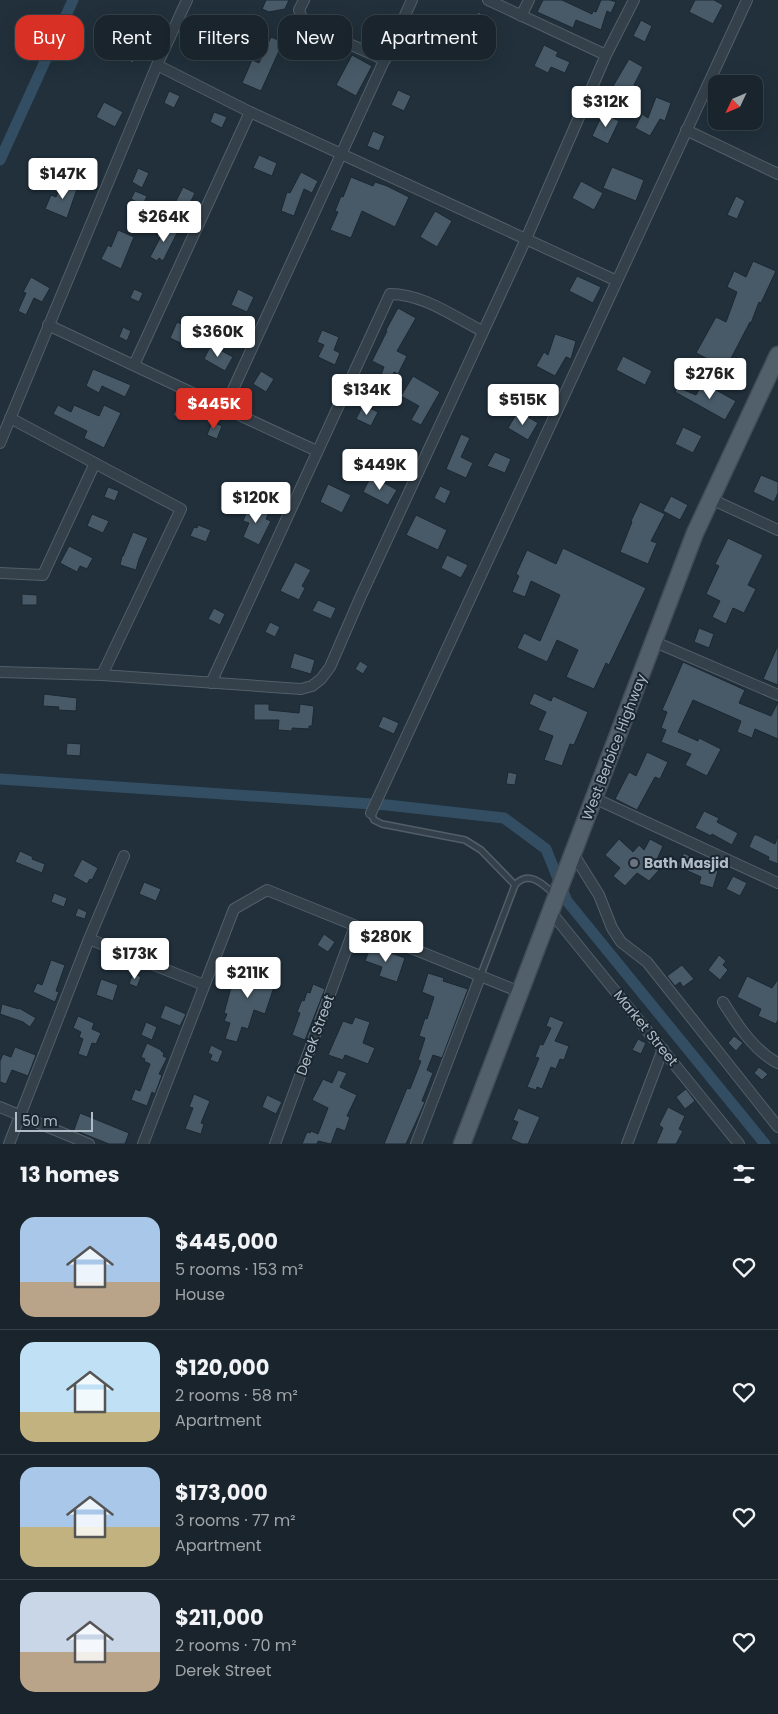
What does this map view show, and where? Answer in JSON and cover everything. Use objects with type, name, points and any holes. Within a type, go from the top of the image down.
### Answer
[{"type":"main road","name":"West Berbice Highway","points":[[462,1144],[565,874],[574,855],[695,533],[778,355]]},
{"type":"street","points":[[0,443],[157,65],[187,0]]},
{"type":"street","points":[[304,0],[299,10],[304,22],[362,50]]},
{"type":"street","points":[[405,15],[412,0]]},
{"type":"street","points":[[488,0],[606,56]]},
{"type":"street","points":[[521,16],[529,0]]},
{"type":"street","points":[[0,672],[102,675],[301,689],[312,686],[321,679],[330,667],[526,238],[606,56],[634,0]]},
{"type":"street","points":[[371,813],[686,130],[748,0]]},
{"type":"street","points":[[224,409],[385,60]]},
{"type":"street","points":[[157,65],[250,112],[618,281]]},
{"type":"street","points":[[134,365],[250,112]]},
{"type":"street","points":[[686,130],[778,174]]},
{"type":"street","points":[[211,683],[390,294],[404,294],[416,297],[482,331]]},
{"type":"street","points":[[48,325],[317,451]]},
{"type":"street","points":[[10,418],[181,508],[102,675]]},
{"type":"street","points":[[0,573],[43,575],[95,463]]},
{"type":"street","points":[[711,499],[778,530]]},
{"type":"street","points":[[655,642],[778,695]]},
{"type":"street","points":[[594,798],[778,883]]},
{"type":"street","points":[[574,855],[599,895],[612,928],[621,942],[647,962],[778,1127]]},
{"type":"street","points":[[10,1144],[124,856]]},
{"type":"street","points":[[143,1144],[234,909],[266,890],[520,992]]},
{"type":"street","name":"Market Street","points":[[556,900],[663,1049],[739,1144]]},
{"type":"street","name":"Derek Street","points":[[275,1144],[356,926]]},
{"type":"street","points":[[90,939],[204,985]]},
{"type":"street","points":[[416,1144],[480,977]]},
{"type":"street","points":[[723,1002],[734,1020],[767,1057],[778,1063]]},
{"type":"street","points":[[627,1144],[663,1049]]},
{"type":"street","points":[[0,1107],[89,1144]]},
{"type":"lane","points":[[371,813],[374,820],[382,824],[465,840],[481,850],[515,884]]},
{"type":"lane","points":[[480,977],[515,884],[523,878],[534,879],[541,882],[556,900]]},
{"type":"building","points":[[266,0],[289,0],[285,9],[269,12],[262,9]]},
{"type":"building","points":[[543,0],[562,0],[592,14],[593,11],[596,12],[601,0],[616,2],[611,13],[607,11],[601,30],[576,20],[573,28],[537,12]]},
{"type":"building","points":[[695,0],[714,0],[723,5],[713,24],[689,12]]},
{"type":"building","points":[[641,20],[652,26],[645,42],[633,36]]},
{"type":"building","points":[[271,37],[278,40],[278,53],[261,91],[242,83],[252,60],[259,63],[260,60],[268,60],[268,44]]},
{"type":"building","points":[[544,45],[558,52],[556,56],[570,62],[565,73],[551,67],[548,73],[534,66]]},
{"type":"building","points":[[352,55],[372,66],[356,96],[336,85],[349,60],[352,60]]},
{"type":"building","points":[[629,59],[643,67],[628,103],[609,93]]},
{"type":"building","points":[[398,90],[411,96],[404,111],[391,105]]},
{"type":"building","points":[[169,91],[180,96],[174,108],[164,103]]},
{"type":"building","points":[[656,97],[671,103],[665,121],[660,119],[650,136],[635,128],[642,114],[648,118]]},
{"type":"building","points":[[104,102],[123,112],[115,127],[96,117]]},
{"type":"building","points":[[214,112],[227,117],[222,128],[210,122]]},
{"type":"building","points":[[603,113],[619,121],[608,144],[592,136]]},
{"type":"building","points":[[373,131],[385,136],[379,151],[367,146]]},
{"type":"building","points":[[259,155],[277,163],[272,176],[253,168]]},
{"type":"building","points":[[612,167],[644,180],[636,201],[603,188]]},
{"type":"building","points":[[138,168],[149,173],[142,188],[132,182]]},
{"type":"building","points":[[301,172],[318,181],[312,193],[304,189],[294,216],[281,211],[287,192],[290,193]]},
{"type":"building","points":[[351,177],[373,186],[375,182],[387,186],[409,197],[395,227],[362,211],[351,238],[330,230],[338,212],[335,211]]},
{"type":"building","points":[[63,180],[78,186],[67,218],[45,209],[51,195],[56,197]]},
{"type":"building","points":[[581,181],[603,193],[594,210],[572,198]]},
{"type":"building","points":[[183,187],[195,193],[186,211],[174,205]]},
{"type":"building","points":[[135,191],[147,196],[143,205],[131,199]]},
{"type":"building","points":[[736,196],[745,201],[737,219],[727,215]]},
{"type":"building","points":[[435,211],[452,221],[437,247],[420,237]]},
{"type":"building","points":[[162,224],[178,231],[163,261],[159,258],[157,261],[150,257],[160,238],[157,237]]},
{"type":"building","points":[[118,230],[134,237],[121,269],[101,259],[108,245],[111,247]]},
{"type":"building","points":[[753,261],[776,271],[761,303],[759,302],[751,323],[726,368],[696,353],[716,317],[726,322],[737,292],[727,287],[734,271],[746,277]]},
{"type":"building","points":[[577,276],[601,287],[593,303],[569,291]]},
{"type":"building","points":[[31,277],[50,288],[42,302],[34,298],[26,315],[18,311],[26,293],[23,292]]},
{"type":"building","points":[[134,289],[143,293],[139,302],[130,298]]},
{"type":"building","points":[[238,289],[254,297],[247,312],[231,305]]},
{"type":"building","points":[[398,308],[416,318],[397,351],[407,356],[398,374],[394,372],[388,387],[378,383],[384,367],[372,361]]},
{"type":"building","points":[[177,322],[194,330],[187,346],[170,338]]},
{"type":"building","points":[[123,327],[131,331],[127,341],[119,337]]},
{"type":"building","points":[[322,330],[339,337],[334,350],[340,353],[335,365],[318,357],[324,345],[317,342]]},
{"type":"building","points":[[555,334],[576,341],[571,359],[566,357],[555,376],[536,366],[544,352],[548,355]]},
{"type":"building","points":[[211,345],[233,357],[225,371],[204,359]]},
{"type":"building","points":[[623,356],[652,371],[645,385],[616,370]]},
{"type":"building","points":[[93,369],[131,385],[125,397],[102,386],[99,393],[86,386]]},
{"type":"building","points":[[261,371],[274,379],[266,392],[253,384]]},
{"type":"building","points":[[413,376],[440,392],[421,425],[411,420],[419,406],[401,396]]},
{"type":"building","points":[[703,383],[736,401],[725,420],[675,392],[677,387],[696,395]]},
{"type":"building","points":[[58,405],[71,412],[74,405],[99,416],[104,405],[121,413],[104,448],[84,438],[87,431],[53,414]]},
{"type":"building","points":[[363,405],[378,412],[371,426],[356,419]]},
{"type":"building","points":[[178,406],[189,412],[185,421],[173,415]]},
{"type":"building","points":[[518,411],[538,423],[528,440],[508,428]]},
{"type":"building","points":[[212,422],[222,426],[217,439],[207,435]]},
{"type":"building","points":[[683,427],[702,436],[693,453],[675,444]]},
{"type":"building","points":[[461,434],[470,438],[461,457],[473,463],[466,478],[446,469]]},
{"type":"building","points":[[495,452],[511,459],[505,473],[487,466]]},
{"type":"building","points":[[761,475],[778,482],[778,493],[774,502],[753,492]]},
{"type":"building","points":[[371,476],[397,490],[388,505],[363,492]]},
{"type":"building","points":[[328,484],[351,495],[342,513],[320,502]]},
{"type":"building","points":[[440,486],[451,491],[445,504],[434,498]]},
{"type":"building","points":[[108,487],[119,491],[115,501],[104,497]]},
{"type":"building","points":[[671,496],[688,505],[680,520],[663,511]]},
{"type":"building","points":[[640,502],[665,514],[651,541],[657,543],[648,564],[620,552]]},
{"type":"building","points":[[250,503],[269,512],[266,519],[271,521],[259,545],[243,537],[249,523],[243,521]]},
{"type":"building","points":[[92,514],[109,521],[103,533],[87,526]]},
{"type":"building","points":[[416,515],[447,530],[438,550],[406,535]]},
{"type":"building","points":[[198,525],[211,530],[206,542],[190,536],[194,527],[197,528]]},
{"type":"building","points":[[133,532],[148,538],[136,570],[120,565]]},
{"type":"building","points":[[728,538],[763,555],[748,585],[756,589],[744,613],[733,608],[726,624],[712,617],[720,601],[706,594],[719,566],[715,564]]},
{"type":"building","points":[[69,546],[93,558],[87,569],[80,566],[77,572],[60,563]]},
{"type":"building","points":[[563,548],[646,588],[609,665],[606,663],[594,689],[566,677],[578,650],[557,640],[547,662],[517,648],[524,633],[540,641],[560,595],[531,581],[525,597],[512,592],[519,576],[516,574],[527,550],[556,564]]},
{"type":"building","points":[[447,555],[468,565],[461,578],[441,568]]},
{"type":"building","points":[[295,562],[311,570],[302,586],[305,588],[299,600],[280,591]]},
{"type":"building","points":[[22,594],[37,595],[37,605],[22,605]]},
{"type":"building","points":[[318,600],[336,608],[331,619],[312,611]]},
{"type":"building","points":[[214,608],[225,614],[220,625],[208,619]]},
{"type":"building","points":[[270,622],[280,627],[275,637],[265,632]]},
{"type":"building","points":[[699,628],[714,634],[709,648],[694,642]]},
{"type":"building","points":[[778,645],[778,685],[763,679]]},
{"type":"building","points":[[294,653],[315,660],[311,674],[290,668]]},
{"type":"building","points":[[360,661],[368,666],[363,674],[355,669]]},
{"type":"building","points":[[683,662],[745,690],[739,703],[771,716],[778,702],[778,739],[755,729],[752,738],[737,732],[741,721],[693,700],[678,732],[698,741],[699,738],[721,749],[707,776],[685,765],[691,754],[661,742],[666,730],[661,728],[667,712],[662,710]]},
{"type":"building","points":[[534,693],[551,701],[553,696],[588,712],[574,745],[570,744],[562,766],[544,760],[553,736],[538,730],[546,712],[529,704]]},
{"type":"building","points":[[44,694],[77,698],[76,711],[58,710],[59,707],[43,706]]},
{"type":"building","points":[[254,704],[269,704],[269,710],[299,713],[300,704],[314,706],[312,726],[309,726],[309,729],[292,728],[292,731],[278,730],[279,720],[254,720]]},
{"type":"building","points":[[383,716],[399,723],[394,734],[378,727]]},
{"type":"building","points":[[67,743],[81,744],[80,756],[66,755]]},
{"type":"building","points":[[647,752],[668,762],[660,779],[655,777],[637,810],[615,799],[629,772],[636,776]]},
{"type":"building","points":[[508,772],[517,774],[515,785],[506,784]]},
{"type":"building","points":[[704,811],[719,818],[717,822],[738,833],[732,845],[712,834],[711,836],[695,828]]},
{"type":"building","points":[[754,835],[775,844],[778,836],[778,864],[768,860],[769,857],[749,847]]},
{"type":"building","name":"Bath Masjid","points":[[619,839],[633,852],[639,845],[644,850],[650,839],[663,846],[655,864],[660,869],[649,881],[637,873],[625,886],[613,876],[620,868],[605,855]]},
{"type":"building","points":[[20,851],[33,857],[32,859],[45,864],[42,873],[15,862]]},
{"type":"building","points":[[684,853],[695,859],[693,863],[718,871],[713,888],[699,884],[701,877],[677,866]]},
{"type":"building","points":[[82,859],[98,868],[92,880],[90,879],[87,884],[73,876]]},
{"type":"building","points":[[733,876],[747,883],[740,896],[726,889]]},
{"type":"building","points":[[144,882],[161,889],[156,901],[139,894]]},
{"type":"building","points":[[54,893],[67,898],[64,907],[51,902]]},
{"type":"building","points":[[78,908],[87,912],[85,919],[75,916]]},
{"type":"building","points":[[324,934],[335,942],[328,952],[317,945]]},
{"type":"building","points":[[371,946],[405,958],[397,982],[379,976],[382,967],[365,961]]},
{"type":"building","points":[[719,955],[726,961],[723,965],[728,970],[720,980],[708,970]]},
{"type":"building","points":[[51,960],[65,965],[56,991],[59,992],[55,1002],[33,992],[37,983],[42,985]]},
{"type":"building","points":[[244,964],[278,975],[265,1014],[254,1010],[248,1029],[242,1027],[237,1042],[225,1039],[230,1023],[224,1021],[227,1014],[224,1013],[232,984],[236,985]]},
{"type":"building","points":[[682,965],[694,979],[683,987],[680,982],[675,986],[667,976]]},
{"type":"building","points":[[133,973],[141,977],[137,987],[129,984]]},
{"type":"building","points":[[428,973],[444,978],[443,981],[468,989],[442,1058],[433,1055],[427,1070],[433,1073],[422,1101],[425,1102],[406,1144],[384,1144],[407,1088],[410,1089],[421,1061],[418,1060],[425,1038],[419,1036],[434,997],[422,992]]},
{"type":"building","points":[[747,976],[772,988],[778,979],[778,1020],[776,1024],[758,1016],[761,1009],[737,997]]},
{"type":"building","points":[[101,979],[118,985],[113,1001],[96,995]]},
{"type":"building","points":[[313,984],[325,989],[305,1040],[292,1035],[300,1013],[297,1012],[307,992],[310,993]]},
{"type":"building","points":[[2,1004],[19,1008],[36,1018],[30,1027],[23,1022],[0,1014]]},
{"type":"building","points":[[165,1005],[186,1014],[180,1026],[160,1018]]},
{"type":"building","points":[[78,1016],[94,1023],[92,1029],[101,1033],[96,1044],[92,1043],[87,1057],[78,1054],[83,1039],[79,1037],[81,1032],[73,1028]]},
{"type":"building","points":[[550,1016],[564,1022],[555,1041],[569,1046],[564,1060],[560,1059],[556,1069],[551,1067],[542,1089],[537,1087],[536,1090],[527,1087],[539,1058],[535,1057],[540,1044],[543,1045],[551,1028],[546,1026]]},
{"type":"building","points":[[355,1017],[370,1022],[363,1043],[375,1048],[368,1064],[345,1055],[343,1060],[328,1055],[343,1021],[352,1024]]},
{"type":"building","points":[[146,1022],[157,1027],[152,1040],[141,1035]]},
{"type":"building","points":[[734,1036],[743,1043],[736,1051],[728,1043]]},
{"type":"building","points":[[638,1039],[646,1043],[641,1054],[632,1050]]},
{"type":"building","points":[[147,1043],[161,1050],[164,1053],[163,1056],[167,1058],[159,1074],[162,1075],[155,1094],[152,1092],[147,1106],[131,1100],[135,1089],[140,1091],[150,1064],[141,1057]]},
{"type":"building","points":[[211,1045],[223,1051],[218,1063],[210,1060],[212,1055],[208,1053]]},
{"type":"building","points":[[15,1047],[36,1055],[28,1076],[12,1070],[6,1084],[0,1082],[0,1061],[3,1054],[11,1057]]},
{"type":"building","points":[[759,1067],[768,1074],[762,1080],[754,1073]]},
{"type":"building","points":[[338,1070],[347,1073],[340,1087],[357,1095],[347,1116],[350,1117],[345,1131],[337,1128],[331,1144],[318,1141],[317,1144],[302,1144],[307,1132],[310,1133],[311,1131],[318,1134],[328,1108],[312,1100],[323,1079],[332,1083]]},
{"type":"building","points":[[686,1089],[695,1101],[685,1109],[676,1097]]},
{"type":"building","points":[[194,1094],[210,1101],[201,1123],[204,1124],[201,1134],[185,1129],[193,1108],[189,1107]]},
{"type":"building","points":[[267,1095],[282,1102],[276,1114],[262,1107]]},
{"type":"building","points":[[668,1107],[685,1116],[679,1129],[683,1131],[676,1144],[656,1144],[663,1128],[659,1125]]},
{"type":"building","points":[[518,1108],[540,1117],[528,1144],[522,1144],[511,1139],[518,1122],[513,1120]]},
{"type":"building","points":[[80,1113],[129,1133],[125,1144],[109,1144],[74,1130]]},
{"type":"waterway","points":[[0,160],[73,0]]},
{"type":"waterway","points":[[0,779],[387,805],[504,818],[546,849],[567,901],[765,1144]]},
{"type":"place","name":"Bath Masjid","points":[[634,863]]}]
